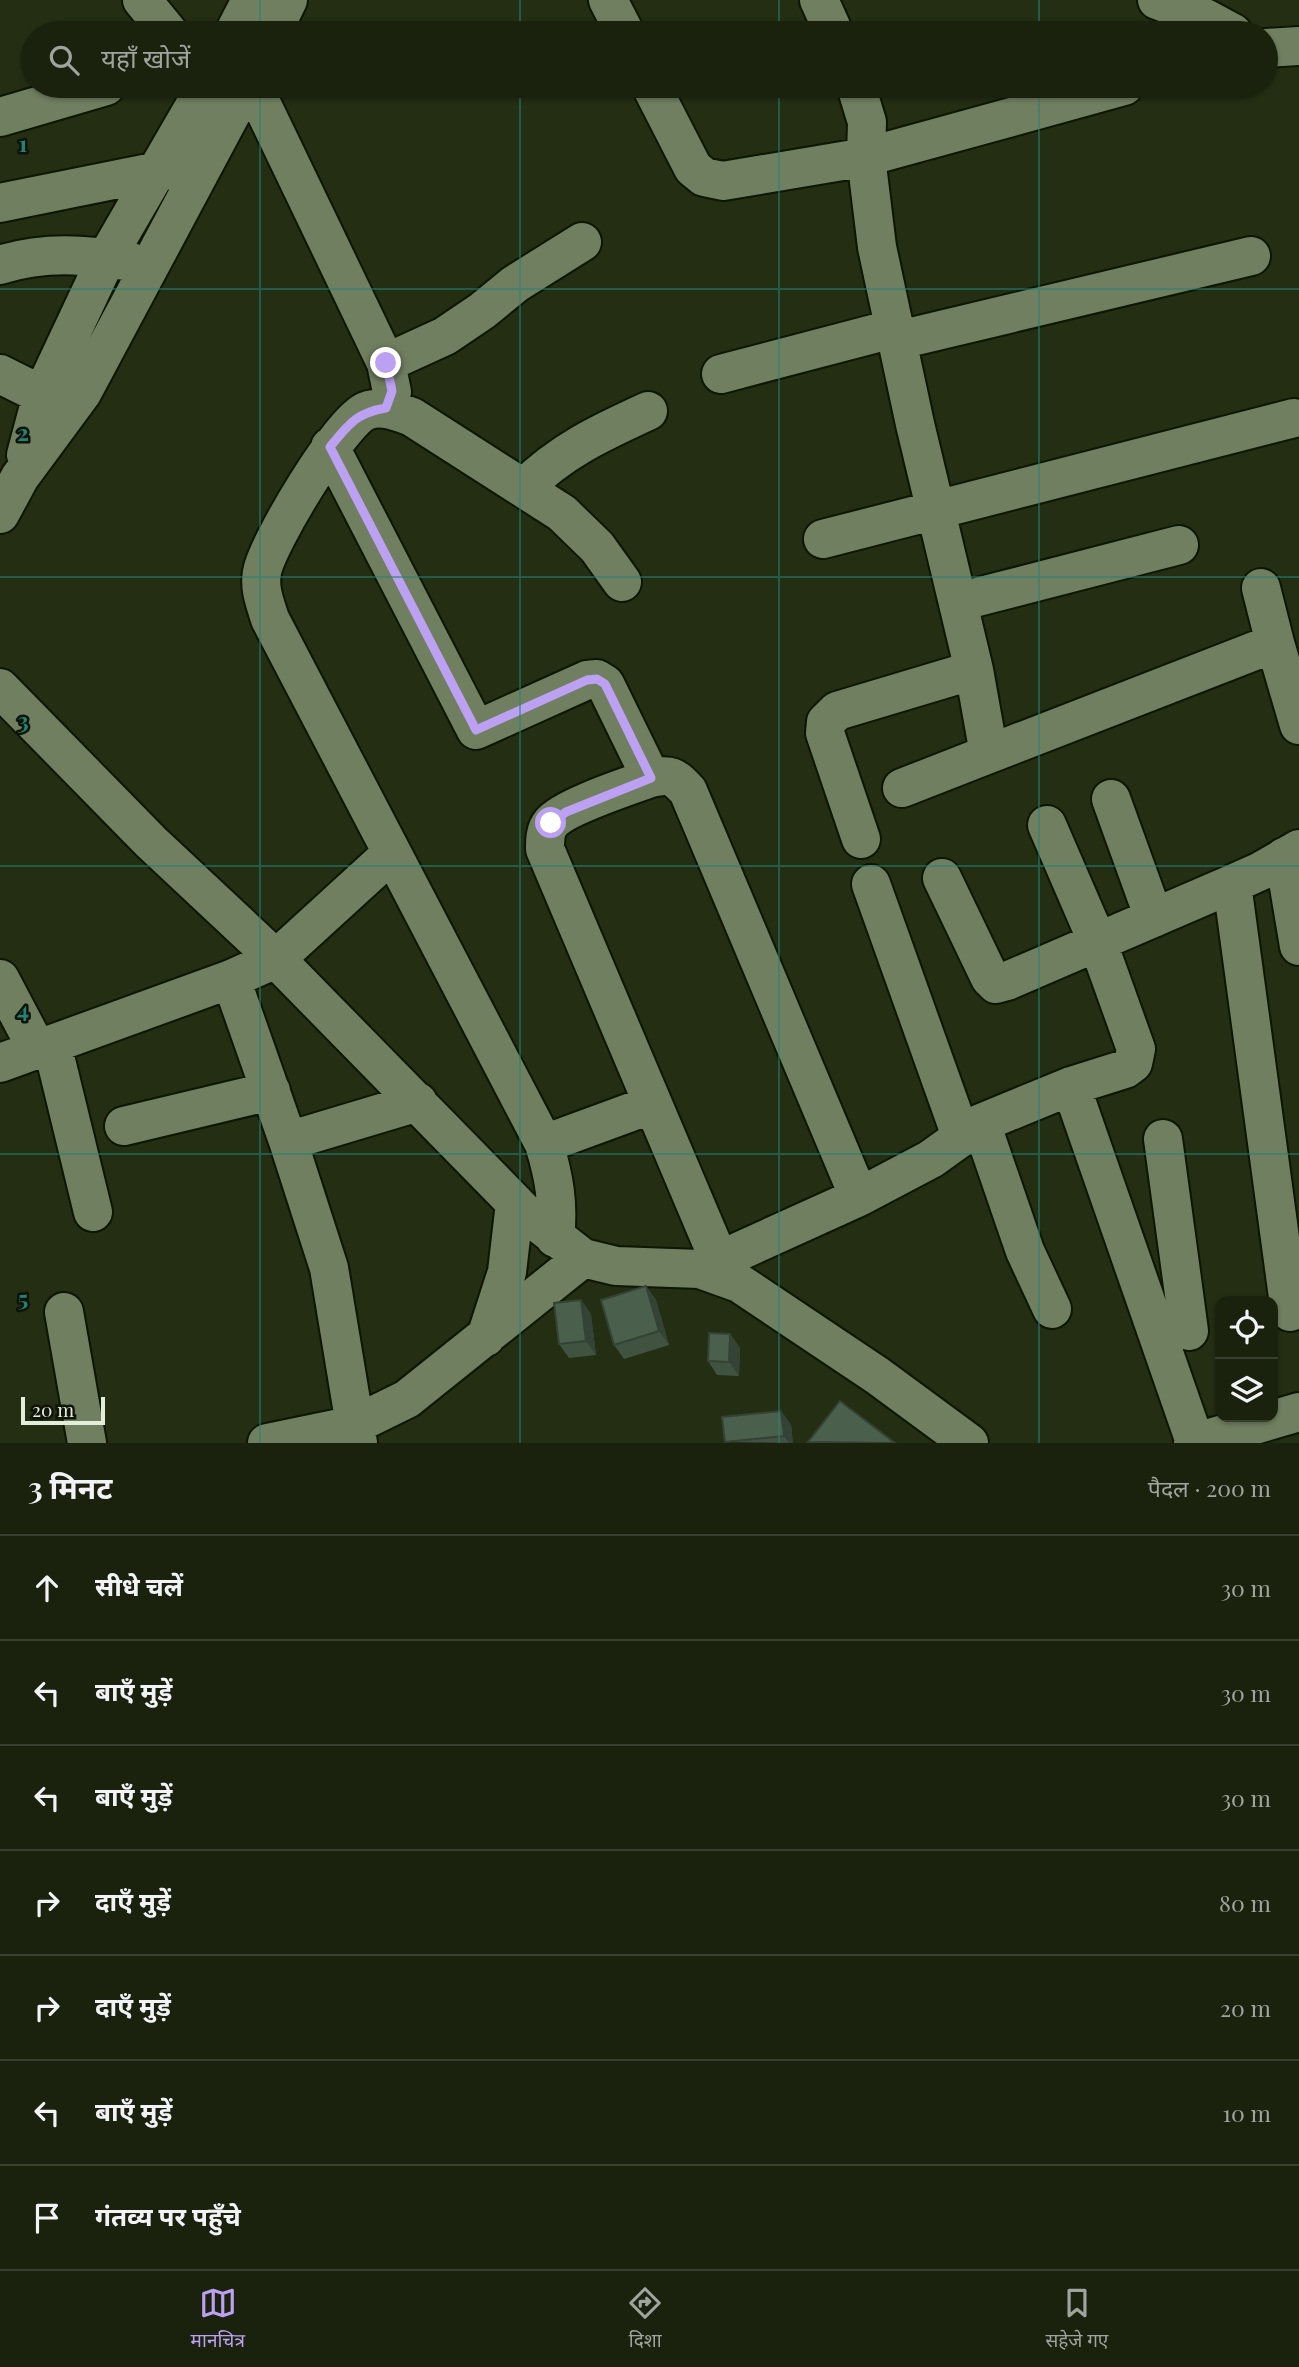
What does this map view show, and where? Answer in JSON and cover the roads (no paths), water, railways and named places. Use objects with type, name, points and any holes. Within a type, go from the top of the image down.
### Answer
[{"type":"street","points":[[142,0],[159,21]]},
{"type":"street","points":[[240,21],[251,0]]},
{"type":"street","points":[[278,21],[288,0]]},
{"type":"street","points":[[608,0],[619,21]]},
{"type":"street","points":[[819,0],[829,21]]},
{"type":"street","points":[[1157,0],[1211,21]]},
{"type":"street","points":[[1278,47],[1299,46]]},
{"type":"street","points":[[0,117],[65,98]]},
{"type":"street","points":[[20,477],[42,395],[107,257],[199,98]]},
{"type":"street","points":[[0,514],[20,477],[82,393],[240,98]]},
{"type":"street","points":[[259,98],[386,363],[392,391],[386,408]]},
{"type":"street","points":[[657,98],[693,168],[704,177],[723,181],[866,157],[1080,98]]},
{"type":"street","points":[[860,98],[867,122],[866,157],[877,247],[974,670],[989,754]]},
{"type":"street","points":[[0,203],[158,171],[203,168]]},
{"type":"street","points":[[386,363],[444,336],[482,311],[515,284],[582,243]]},
{"type":"street","points":[[0,265],[58,254],[107,257],[150,266]]},
{"type":"street","points":[[721,374],[1251,256]]},
{"type":"street","points":[[0,374],[42,395]]},
{"type":"street","points":[[569,1248],[558,1213],[553,1174],[544,1144],[270,619],[261,588],[262,571],[271,547],[330,447],[350,422],[366,411],[386,408],[412,417],[562,513],[597,547],[622,582]]},
{"type":"street","points":[[524,488],[545,467],[576,446],[648,411]]},
{"type":"street","points":[[823,539],[1294,418]]},
{"type":"street","points":[[330,447],[476,730],[587,680],[597,679],[605,684],[651,778]]},
{"type":"street","points":[[957,603],[1179,545]]},
{"type":"street","points":[[1261,588],[1299,725]]},
{"type":"street","points":[[902,788],[1275,643]]},
{"type":"street","points":[[861,839],[825,733],[826,722],[837,711],[974,670]]},
{"type":"street","points":[[0,688],[151,842],[276,959],[515,1203],[569,1248],[616,1266],[710,1265],[859,1197],[930,1159],[971,1130],[1071,1086],[1125,1069],[1133,1063],[1136,1049],[1098,943],[1047,825]]},
{"type":"street","points":[[859,1197],[688,791],[676,778],[665,775],[651,778],[566,812],[551,823],[545,837],[545,849],[653,1104],[710,1265],[878,1376],[969,1443]]},
{"type":"street","points":[[1111,799],[1154,918]]},
{"type":"street","points":[[0,1063],[231,979],[276,959],[392,853]]},
{"type":"street","points":[[942,878],[990,978],[996,984],[1261,872],[1291,853],[1299,946]]},
{"type":"street","points":[[871,884],[971,1130],[1052,1309]]},
{"type":"street","points":[[1232,884],[1287,1312]]},
{"type":"street","points":[[0,979],[45,1046],[93,1212]]},
{"type":"street","points":[[231,979],[288,1141],[328,1268],[356,1434]]},
{"type":"street","points":[[1071,1086],[1189,1331]]},
{"type":"street","points":[[124,1126],[271,1091]]},
{"type":"street","points":[[288,1141],[418,1102]]},
{"type":"street","points":[[544,1144],[653,1104]]},
{"type":"street","points":[[1163,1139],[1189,1331],[1194,1443],[1299,1412]]},
{"type":"street","points":[[485,1339],[507,1272],[515,1203]]},
{"type":"street","points":[[267,1443],[356,1434],[485,1339],[569,1248]]},
{"type":"street","points":[[64,1312],[87,1443]]}]
